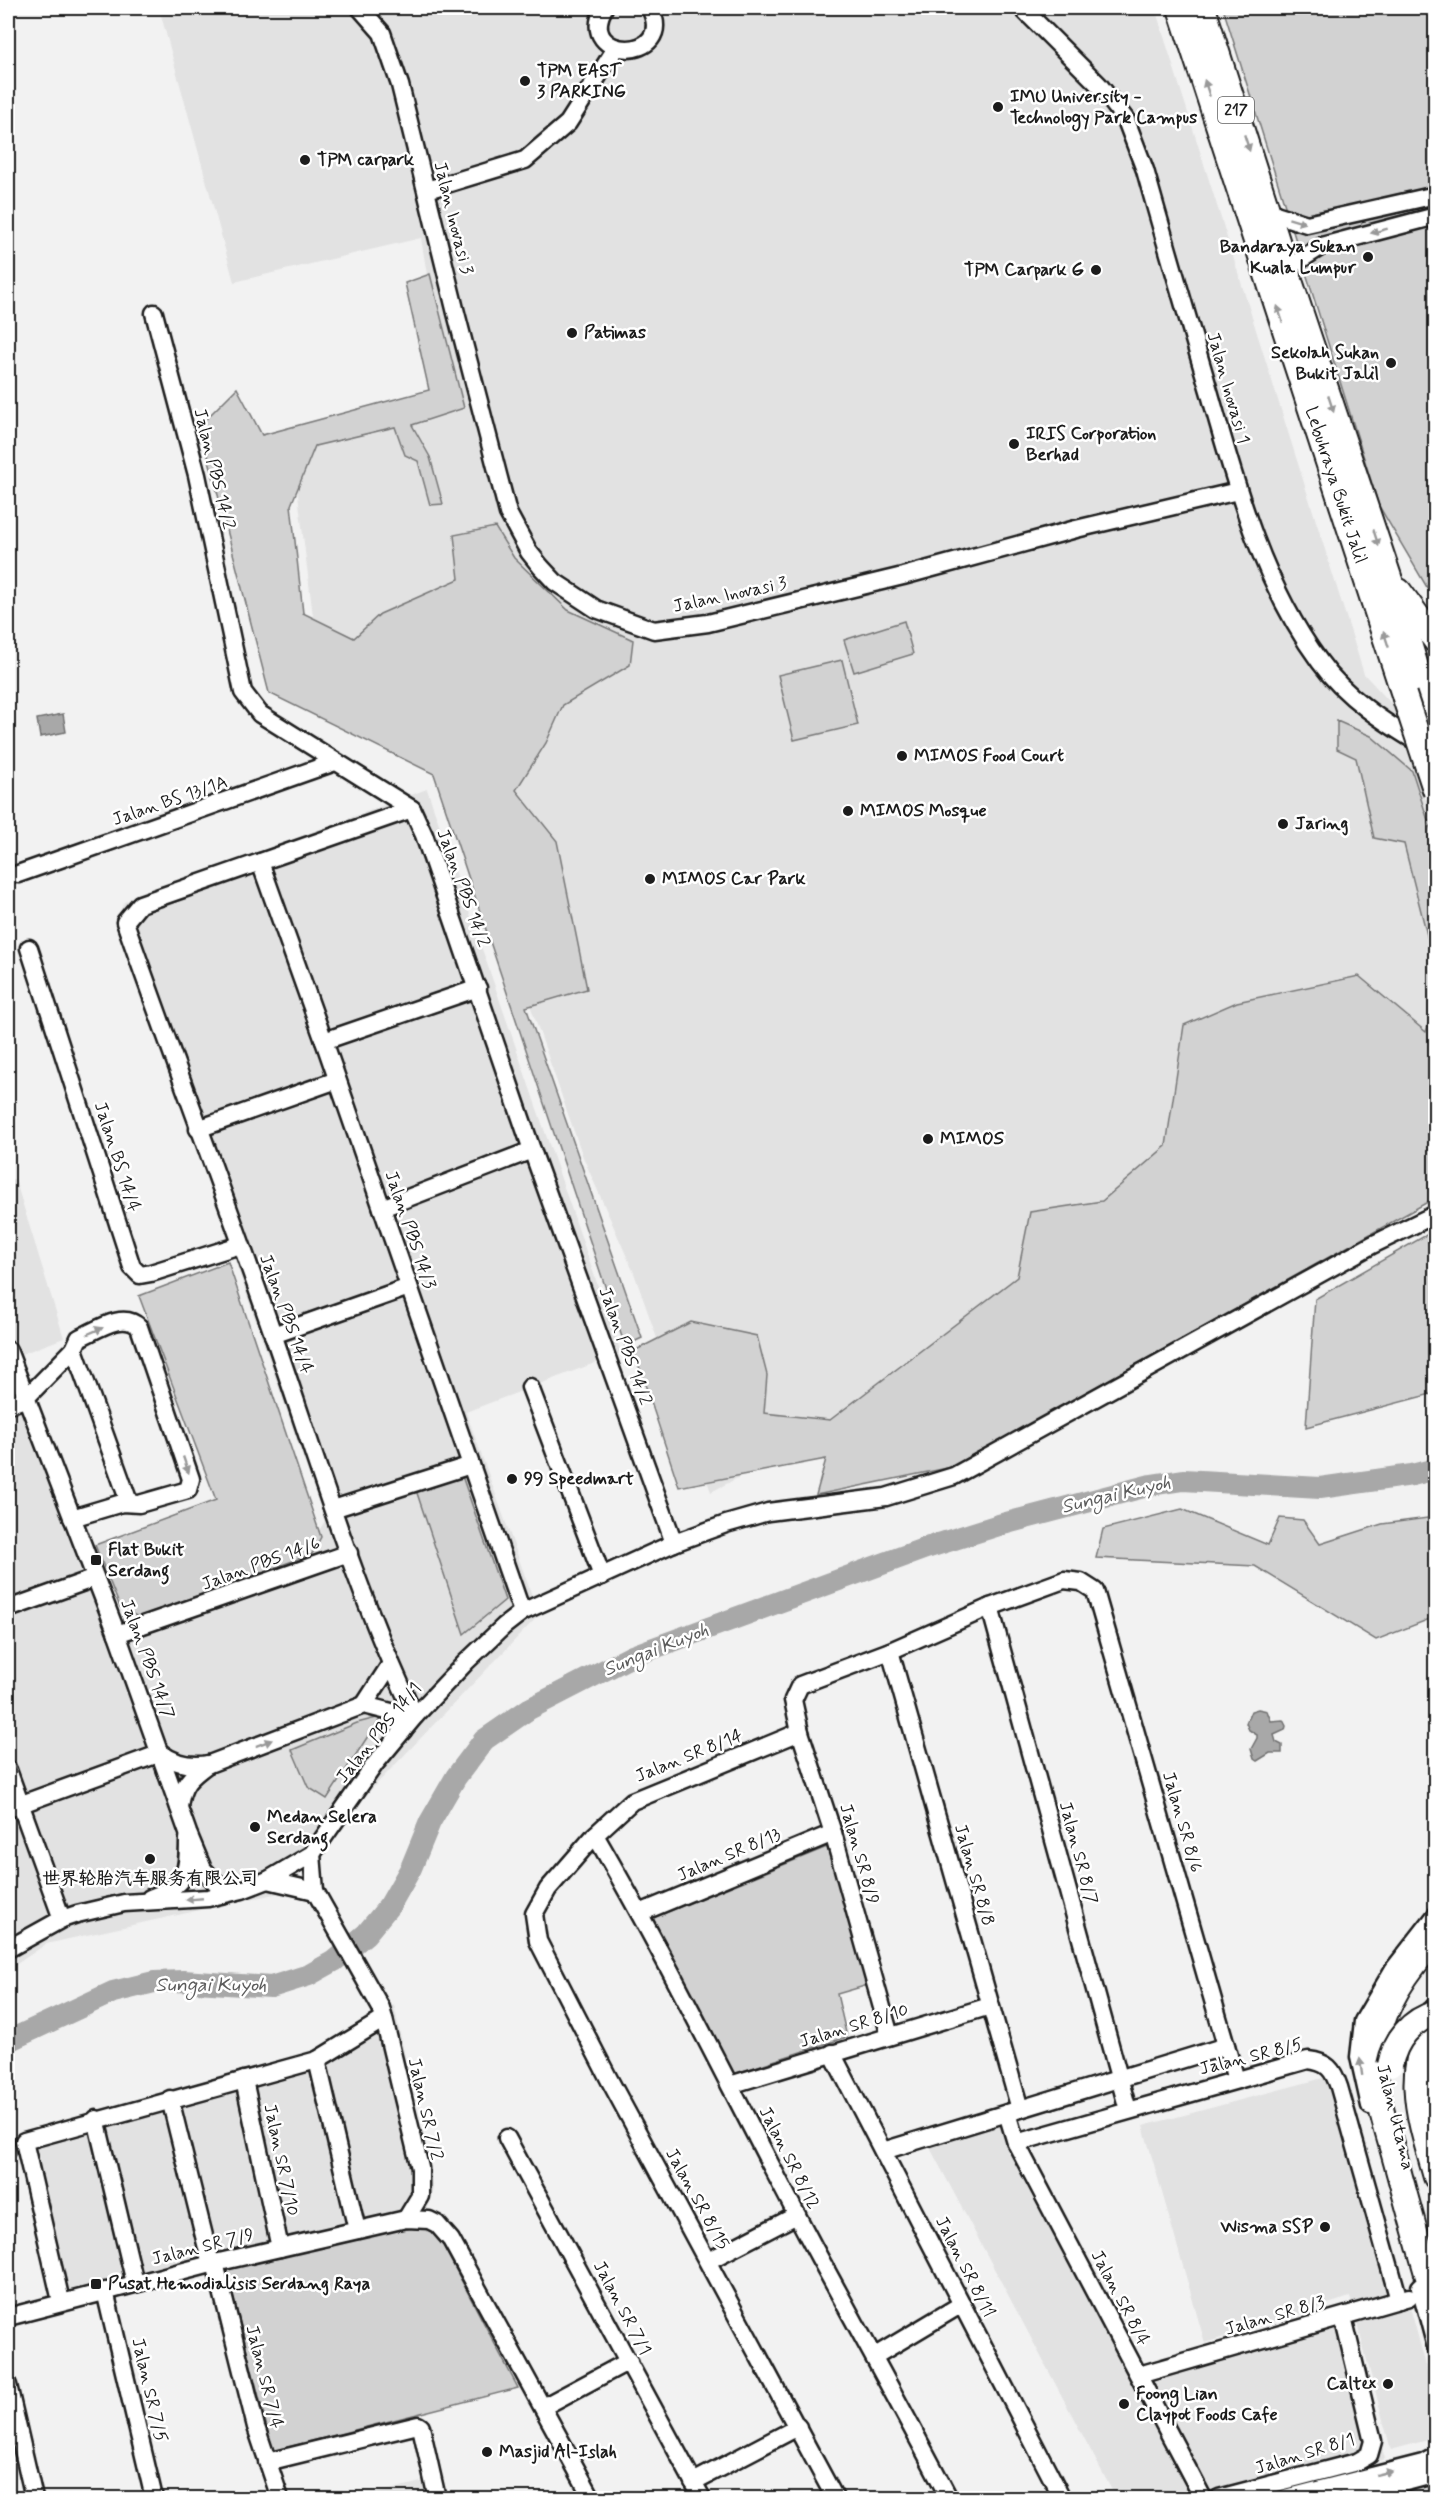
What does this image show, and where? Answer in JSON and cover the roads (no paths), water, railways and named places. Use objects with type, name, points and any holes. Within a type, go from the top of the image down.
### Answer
[{"type":"highway","name":"Lebuhraya Bukit Jalil","points":[[1180,8],[1413,693],[1436,734]]},
{"type":"highway","name":"Lebuhraya Bukit Jalil","points":[[1203,8],[1390,583],[1436,792]]},
{"type":"highway","points":[[1390,583],[1436,641]]},
{"type":"highway","points":[[1428,2299],[1375,2070],[1379,2033],[1390,2002],[1409,1971],[1436,1939]]},
{"type":"highway","points":[[1436,2012],[1413,2023],[1396,2045],[1390,2065],[1391,2087],[1436,2265]]},
{"type":"highway","points":[[1436,2012],[1421,2048],[1415,2086],[1420,2123],[1436,2177]]},
{"type":"highway","points":[[1436,2059],[1433,2078],[1436,2113]]},
{"type":"street","name":"Jalan Inovasi 3","points":[[360,8],[382,33],[389,47],[508,513],[529,552],[555,582],[596,609],[654,630],[708,623],[903,576],[1076,529],[1238,491]]},
{"type":"street","points":[[604,8],[599,22],[604,38],[616,48],[630,50],[648,41],[654,21],[650,8]]},
{"type":"street","name":"Jalan Inovasi 1","points":[[1022,8],[1099,86],[1126,120],[1145,170],[1238,491],[1286,612],[1321,664],[1356,700],[1397,730],[1436,753]]},
{"type":"street","points":[[427,190],[525,160],[568,123],[616,48]]},
{"type":"street","points":[[1269,212],[1306,224],[1436,195]]},
{"type":"street","points":[[1286,268],[1322,246],[1436,216]]},
{"type":"street","name":"Jalan PBS 14/2","points":[[154,313],[197,475],[243,692],[260,714],[412,809],[424,835],[532,1150],[674,1543]]},
{"type":"street","name":"Jalan BS 13/1A","points":[[18,874],[335,762]]},
{"type":"street","points":[[260,862],[412,809]]},
{"type":"street","name":"Jalan PBS 14/4","points":[[260,862],[140,904],[125,922],[390,1665],[416,1716]]},
{"type":"street","name":"Jalan PBS 14/3","points":[[260,862],[522,1612]]},
{"type":"street","name":"Jalan BS 14/4","points":[[29,948],[132,1266],[140,1275],[152,1273],[240,1245]]},
{"type":"street","points":[[324,1041],[478,988]]},
{"type":"street","points":[[198,1129],[337,1080]]},
{"type":"street","points":[[382,1208],[532,1150]]},
{"type":"street","name":"Jalan PBS 14/1","points":[[8,1949],[62,1919],[124,1903],[208,1898],[242,1890],[268,1880],[312,1854],[375,1764],[416,1716],[504,1626],[522,1612],[674,1543],[726,1524],[768,1512],[886,1497],[954,1476],[1361,1251],[1436,1214]]},
{"type":"street","points":[[273,1335],[409,1287]]},
{"type":"street","points":[[8,1405],[25,1399],[74,1349],[79,1338],[123,1319],[133,1321],[139,1327],[191,1479],[188,1490],[177,1495],[139,1504],[129,1502],[72,1518]]},
{"type":"street","points":[[74,1349],[129,1502]]},
{"type":"street","name":"Jalan PBS 14/7","points":[[8,1350],[96,1578],[203,1869],[217,1884],[242,1890]]},
{"type":"street","points":[[530,1387],[602,1576]]},
{"type":"street","points":[[333,1509],[471,1465]]},
{"type":"street","name":"Jalan PBS 14/6","points":[[117,1634],[349,1553]]},
{"type":"street","points":[[8,1609],[96,1578]]},
{"type":"street","name":"Jalan SR 8/6","points":[[990,1607],[1064,1580],[1081,1582],[1095,1591],[1236,2080]]},
{"type":"street","points":[[890,1651],[990,1607]]},
{"type":"street","name":"Jalan SR 8/7","points":[[990,1607],[1128,2110]]},
{"type":"street","name":"Jalan SR 8/9","points":[[890,1651],[800,1685],[793,1700],[800,1732],[833,1833],[890,2036]]},
{"type":"street","name":"Jalan SR 8/8","points":[[890,1651],[990,2006],[1014,2111]]},
{"type":"street","points":[[364,1705],[390,1665],[405,1686],[419,1694],[441,1689]]},
{"type":"street","points":[[14,1807],[161,1753],[172,1762],[197,1766],[209,1764],[364,1705],[395,1713],[400,1719],[403,1731]]},
{"type":"street","name":"Jalan SR 8/14","points":[[534,1914],[548,1889],[595,1835],[632,1801],[800,1732]]},
{"type":"street","points":[[179,1808],[181,1791],[191,1776],[209,1764]]},
{"type":"street","points":[[8,1770],[14,1807],[62,1919]]},
{"type":"street","name":"Jalan PBS 14/7","points":[[146,1900],[179,1882],[188,1868],[188,1833]]},
{"type":"street","name":"Jalan SR 8/13","points":[[640,1913],[833,1833]]},
{"type":"street","name":"Jalan SR 8/12","points":[[595,1835],[640,1913],[797,2215],[875,2356],[949,2499]]},
{"type":"street","name":"Jalan SR 7/2","points":[[312,1854],[318,1896],[382,2014],[420,2168],[420,2196],[406,2219]]},
{"type":"street","points":[[268,1880],[318,1896]]},
{"type":"street","name":"Jalan SR 8/15","points":[[534,1914],[538,1941],[610,2081],[836,2499]]},
{"type":"street","name":"Jalan Utama","points":[[1436,1915],[1393,1970],[1363,2021],[1359,2057],[1428,2299],[1436,2347]]},
{"type":"street","name":"Jalan SR 8/10","points":[[729,2085],[990,2006]]},
{"type":"street","points":[[61,2301],[24,2141],[96,2119],[317,2060],[382,2014]]},
{"type":"street","name":"Jalan SR 8/5","points":[[883,2151],[1226,2046]]},
{"type":"street","name":"Jalan SR 8/11","points":[[832,2053],[1062,2499]]},
{"type":"street","points":[[317,2060],[357,2230]]},
{"type":"street","name":"Jalan SR 8/5","points":[[1016,2143],[1308,2060],[1321,2061],[1333,2070],[1399,2300]]},
{"type":"street","name":"Jalan SR 7/10","points":[[244,2080],[280,2248]]},
{"type":"street","name":"Jalan SR 7/4","points":[[170,2099],[256,2427],[280,2499]]},
{"type":"street","name":"Jalan SR 8/4","points":[[1014,2111],[1016,2143],[1203,2499]]},
{"type":"street","points":[[96,2119],[135,2283]]},
{"type":"street","name":"Jalan SR 7/1","points":[[507,2138],[702,2499]]},
{"type":"street","points":[[708,2261],[797,2215]]},
{"type":"street","points":[[406,2219],[429,2220],[437,2224],[451,2240],[592,2499]]},
{"type":"street","name":"Jalan SR 7/9","points":[[8,2316],[213,2263],[406,2219]]},
{"type":"street","name":"Jalan SR 7/5","points":[[105,2291],[154,2499]]},
{"type":"street","name":"Jalan SR 8/3","points":[[1139,2375],[1399,2300],[1428,2299]]},
{"type":"street","points":[[875,2356],[962,2304]]},
{"type":"street","name":"Jalan SR 8/1","points":[[1219,2499],[1357,2462],[1369,2455],[1374,2441],[1343,2317]]},
{"type":"street","points":[[543,2408],[629,2361]]},
{"type":"street","points":[[8,2385],[14,2442],[34,2499]]},
{"type":"street","points":[[267,2462],[416,2425],[420,2427],[437,2499]]},
{"type":"street","points":[[693,2482],[798,2427]]},
{"type":"street","points":[[1286,2499],[1423,2463],[1436,2456]]},
{"type":"street","points":[[1346,2499],[1436,2474]]},
{"type":"waterway","name":"Sungai Kuyoh","points":[[8,2041],[113,1992],[154,1982],[183,1981],[271,1987],[309,1975],[334,1961],[366,1934],[390,1905],[411,1868],[430,1822],[456,1777],[484,1740],[529,1709],[632,1656],[926,1548],[999,1525],[1151,1485],[1183,1480],[1320,1488],[1412,1475],[1436,1469]]},
{"type":"place","name":"TPM EAST 3 PARKING","points":[[525,81]]},
{"type":"place","name":"IMU University - Technology Park Campus","points":[[998,107]]},
{"type":"place","name":"TPM carpark","points":[[305,160]]},
{"type":"place","name":"Bandaraya Sukan Kuala Lumpur","points":[[1368,257]]},
{"type":"place","name":"TPM Carpark G","points":[[1096,270]]},
{"type":"place","name":"Patimas","points":[[572,333]]},
{"type":"place","name":"Sekolah Sukan Bukit Jalil","points":[[1391,363]]},
{"type":"place","name":"IRIS Corporation Berhad","points":[[1014,444]]},
{"type":"place","name":"MIMOS Food Court","points":[[902,756]]},
{"type":"place","name":"MIMOS Mosque","points":[[848,811]]},
{"type":"place","name":"Jaring","points":[[1283,824]]},
{"type":"place","name":"MIMOS Car Park","points":[[650,879]]},
{"type":"place","name":"MIMOS","points":[[928,1139]]},
{"type":"place","name":"99 Speedmart","points":[[512,1479]]},
{"type":"place","name":"Flat Bukit Serdang","points":[[96,1560]]},
{"type":"place","name":"Medan Selera Serdang","points":[[255,1827]]},
{"type":"place","name":"世界轮胎汽车服务有限公司","points":[[150,1859]]},
{"type":"place","name":"Wisma SSP","points":[[1325,2227]]},
{"type":"place","name":"Pusat Hemodialisis Serdang Raya","points":[[96,2284]]},
{"type":"place","name":"Caltex","points":[[1388,2384]]},
{"type":"place","name":"Foong Lian Claypot Foods Cafe","points":[[1124,2404]]},
{"type":"place","name":"Masjid Al-Islah","points":[[487,2452]]}]
